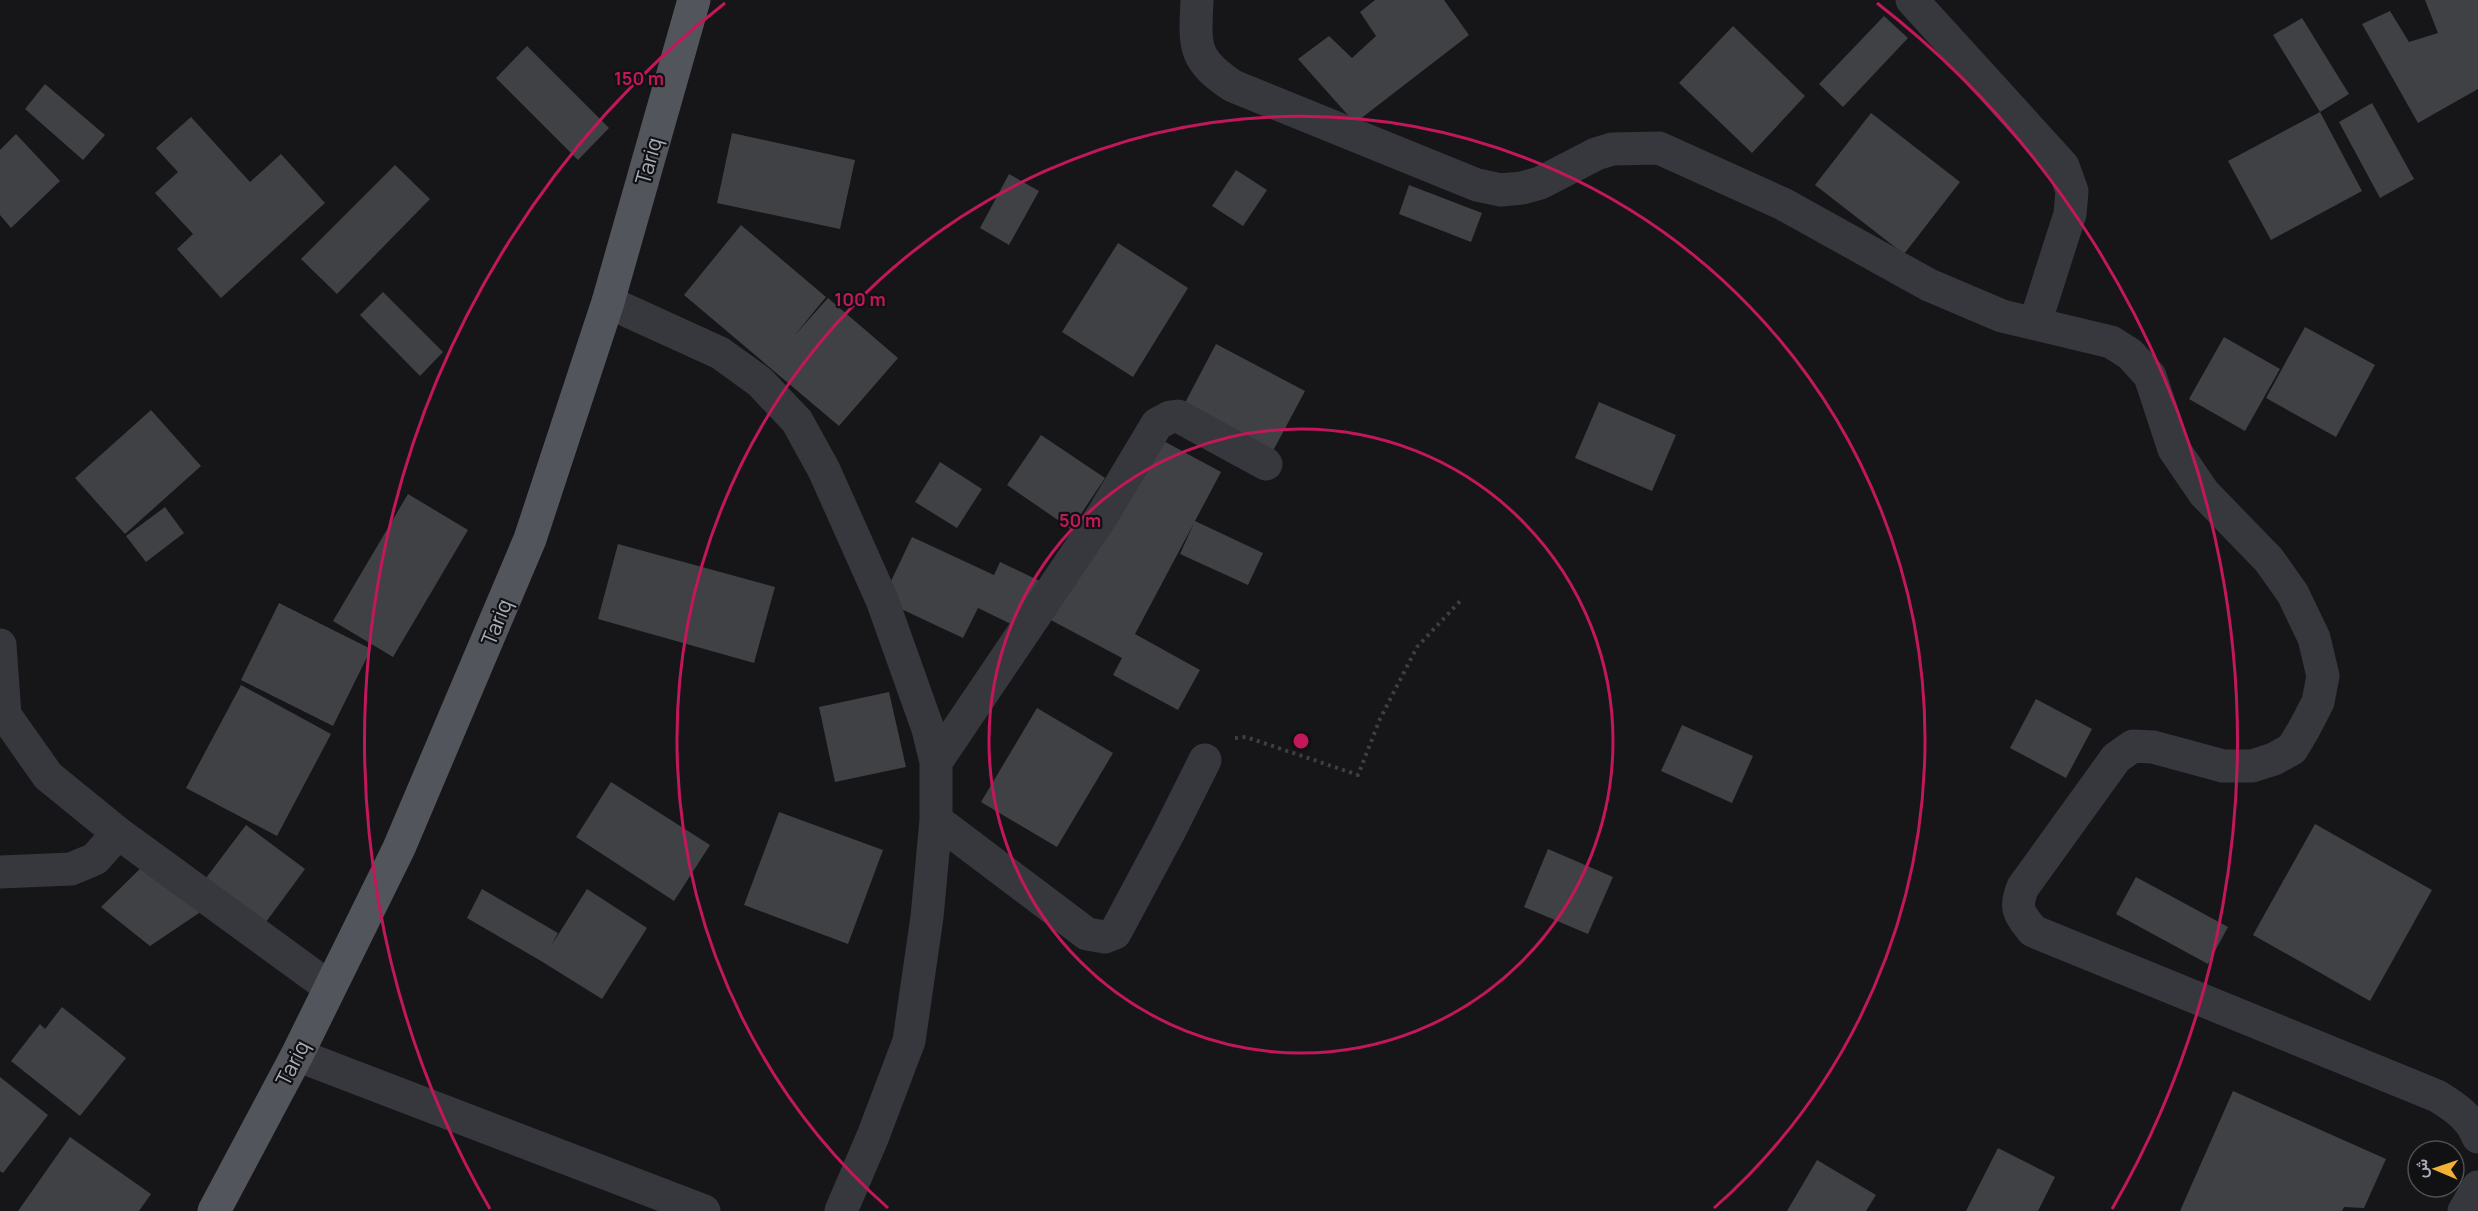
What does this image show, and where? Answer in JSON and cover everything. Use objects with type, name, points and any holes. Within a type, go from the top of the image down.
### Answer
[{"type":"main road","name":"Tariq","points":[[214,1211],[297,1055],[399,848],[530,539],[608,302],[694,0]]},
{"type":"street","points":[[1197,0],[1195,36],[1200,57],[1212,72],[1233,86],[1477,185],[1502,190],[1522,188],[1540,183],[1596,154],[1612,149],[1659,148],[1783,204],[1929,285],[2002,316],[2111,342],[2130,354],[2150,376],[2174,449],[2204,493],[2269,560],[2293,594],[2314,638],[2323,676],[2318,702],[2304,729],[2292,749],[2274,759],[2252,766],[2223,766],[2153,747],[2133,746],[2116,758],[2023,887],[2017,901],[2022,918],[2033,931],[2437,1096],[2457,1107],[2473,1126],[2478,1137]]},
{"type":"street","points":[[1912,0],[2063,166],[2072,191],[2070,214],[2035,323]]},
{"type":"street","points":[[608,302],[720,353],[760,382],[797,421],[824,470],[882,600],[928,729],[936,762],[936,820],[927,917],[909,1041],[873,1136],[841,1211]]},
{"type":"street","points":[[936,762],[1102,516],[1156,424],[1178,416],[1266,464]]},
{"type":"street","points":[[0,645],[5,715],[48,776],[118,833],[329,987]]},
{"type":"street","points":[[936,820],[1087,934],[1105,937],[1115,933],[1205,760]]},
{"type":"street","points":[[0,872],[71,868],[95,859],[118,833]]},
{"type":"street","points":[[297,1055],[704,1211]]},
{"type":"street","points":[[2464,1211],[2478,1187]]},
{"type":"path","points":[[1205,760],[1224,738],[1246,737],[1358,776],[1380,719],[1417,647],[1463,598]]},
{"type":"building","points":[[1375,0],[1444,0],[1469,35],[1355,123],[1298,59],[1329,36],[1352,58],[1376,36],[1360,12]]},
{"type":"building","points":[[2425,0],[2478,0],[2478,89],[2418,123],[2362,24],[2390,11],[2409,42],[2438,33]]},
{"type":"building","points":[[1884,16],[1908,38],[1843,107],[1819,84]]},
{"type":"building","points":[[2302,18],[2349,94],[2320,112],[2273,35]]},
{"type":"building","points":[[1733,26],[1805,96],[1752,153],[1679,83]]},
{"type":"building","points":[[527,46],[609,128],[578,160],[496,78]]},
{"type":"building","points":[[45,84],[105,135],[83,160],[25,109]]},
{"type":"building","points":[[2372,103],[2414,179],[2380,198],[2339,122]]},
{"type":"building","points":[[2320,112],[2362,191],[2271,240],[2228,161]]},
{"type":"building","points":[[1871,113],[1960,182],[1904,254],[1815,185]]},
{"type":"building","points":[[191,117],[250,182],[281,154],[325,203],[221,298],[177,249],[193,234],[155,193],[178,172],[156,148]]},
{"type":"building","points":[[732,133],[855,160],[840,229],[717,203]]},
{"type":"building","points":[[16,134],[60,181],[11,228],[0,215],[0,150]]},
{"type":"building","points":[[395,165],[430,199],[337,294],[301,259]]},
{"type":"building","points":[[1236,170],[1267,190],[1243,226],[1212,206]]},
{"type":"building","points":[[1009,174],[1039,191],[1009,245],[980,228]]},
{"type":"building","points":[[1409,185],[1482,213],[1471,242],[1399,214]]},
{"type":"building","points":[[741,225],[826,297],[794,336],[828,298],[898,358],[839,426],[684,295]]},
{"type":"building","points":[[1118,243],[1188,288],[1133,377],[1062,332]]},
{"type":"building","points":[[383,292],[443,352],[420,376],[360,315]]},
{"type":"building","points":[[2305,327],[2375,365],[2336,437],[2266,398]]},
{"type":"building","points":[[2224,337],[2280,369],[2245,431],[2189,399]]},
{"type":"building","points":[[1216,344],[1305,391],[1266,464],[1178,416]]},
{"type":"building","points":[[1599,402],[1676,435],[1652,491],[1575,458]]},
{"type":"building","points":[[151,410],[201,466],[125,534],[75,478]]},
{"type":"building","points":[[1147,432],[1221,472],[1195,521],[1263,553],[1248,585],[1180,554],[1194,523],[1135,634],[1200,670],[1178,710],[1113,675],[1122,658],[1047,618]]},
{"type":"building","points":[[1041,435],[1105,478],[1071,529],[1007,485]]},
{"type":"building","points":[[940,462],[982,489],[957,528],[915,502]]},
{"type":"building","points":[[408,494],[468,530],[393,657],[333,621]]},
{"type":"building","points":[[165,507],[184,533],[146,562],[126,536]]},
{"type":"building","points":[[912,537],[994,575],[1000,562],[1042,582],[1019,628],[978,608],[963,638],[882,600]]},
{"type":"building","points":[[618,544],[775,587],[754,663],[598,619]]},
{"type":"building","points":[[279,603],[371,649],[333,726],[241,680]]},
{"type":"building","points":[[241,685],[331,734],[277,836],[186,788]]},
{"type":"building","points":[[889,692],[906,767],[835,782],[819,707]]},
{"type":"building","points":[[2036,699],[2092,729],[2066,778],[2010,748]]},
{"type":"building","points":[[1037,708],[1113,753],[1057,847],[981,802]]},
{"type":"building","points":[[1682,725],[1753,756],[1732,803],[1661,771]]},
{"type":"building","points":[[611,782],[710,845],[674,901],[576,837]]},
{"type":"building","points":[[779,812],[883,850],[848,944],[744,905]]},
{"type":"building","points":[[2315,824],[2432,890],[2370,1001],[2253,935]]},
{"type":"building","points":[[246,825],[305,869],[266,922],[206,878]]},
{"type":"building","points":[[1548,849],[1613,877],[1588,934],[1524,907]]},
{"type":"building","points":[[146,863],[202,911],[150,946],[101,907]]},
{"type":"building","points":[[2136,877],[2228,927],[2208,964],[2116,914]]},
{"type":"building","points":[[482,889],[558,933],[551,946],[587,889],[647,928],[602,999],[467,918]]},
{"type":"building","points":[[62,1007],[126,1058],[80,1116],[11,1061],[40,1024],[45,1029]]},
{"type":"building","points":[[0,1077],[48,1115],[3,1173],[0,1171]]},
{"type":"building","points":[[2233,1091],[2386,1159],[2364,1208],[2344,1207],[2342,1211],[2180,1211]]},
{"type":"building","points":[[70,1137],[151,1194],[139,1211],[18,1211]]},
{"type":"building","points":[[1998,1148],[2055,1177],[2038,1211],[1966,1211]]},
{"type":"building","points":[[1817,1160],[1876,1195],[1866,1211],[1787,1211]]}]
